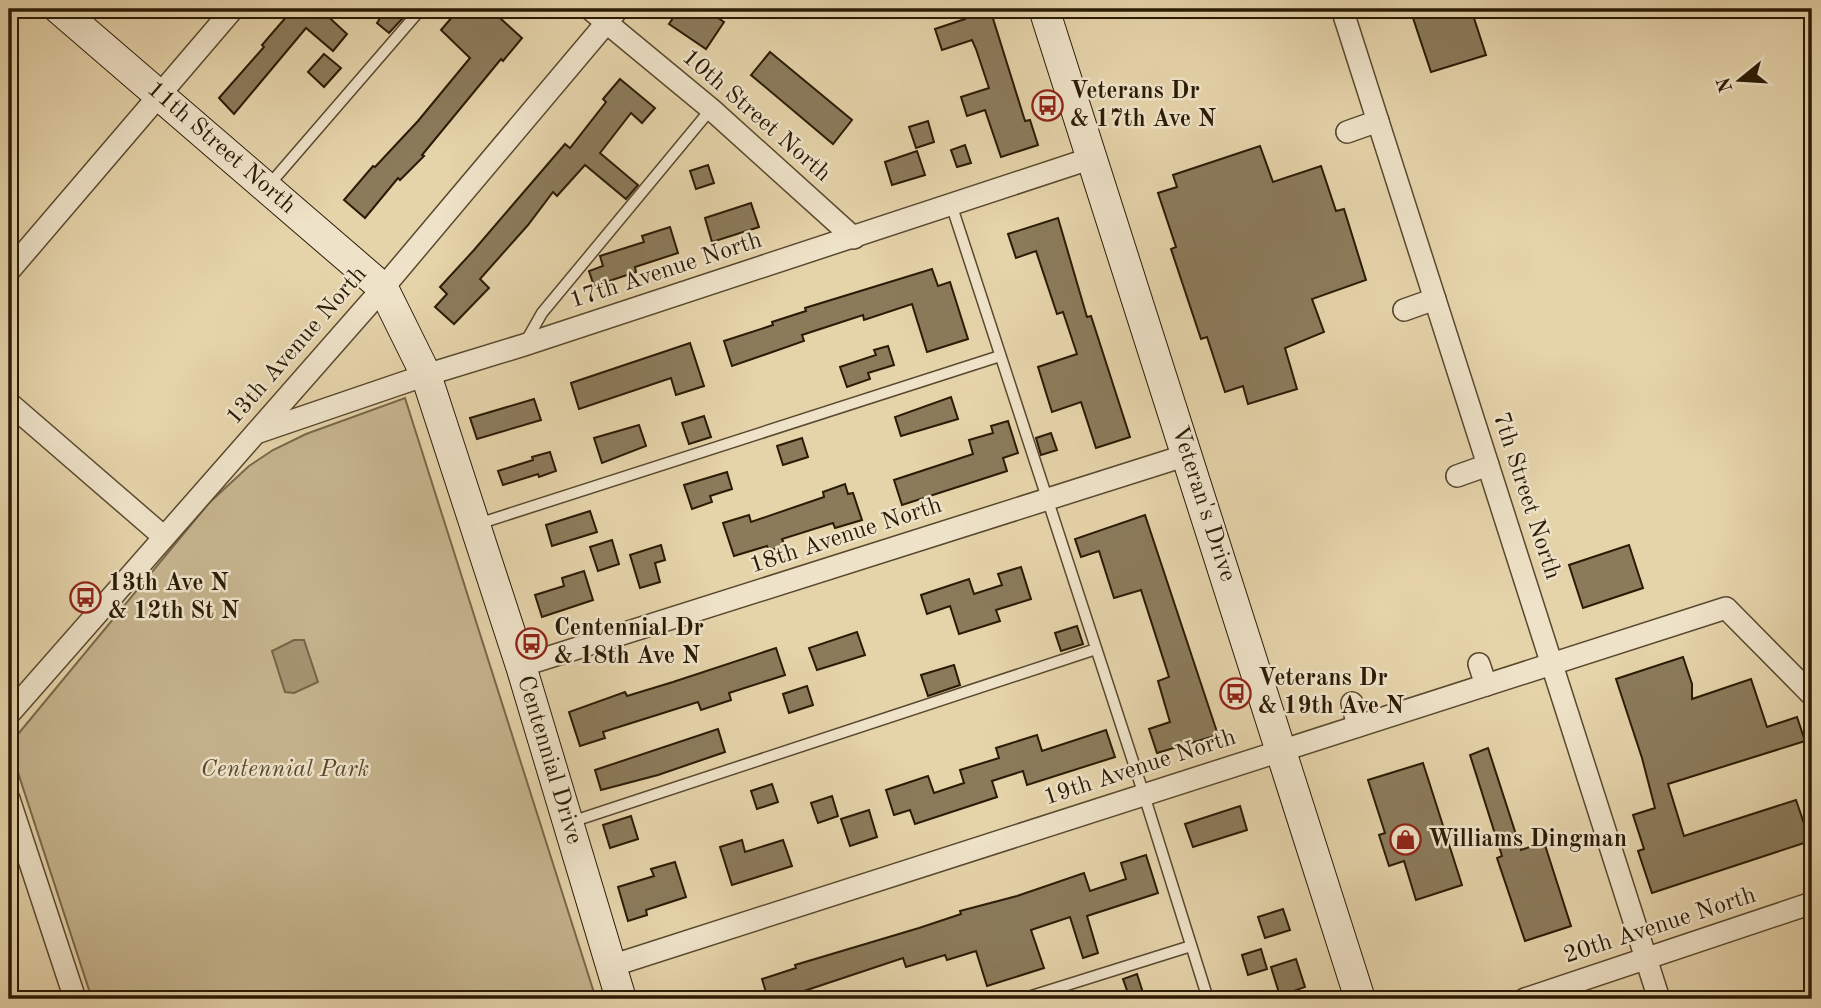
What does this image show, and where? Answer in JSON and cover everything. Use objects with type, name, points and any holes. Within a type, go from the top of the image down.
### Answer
[{"type":"street","name":"11th Street North","points":[[59,9],[383,288]]},
{"type":"street","points":[[9,271],[233,9]]},
{"type":"street","name":"Veteran's Drive","points":[[1044,9],[1360,999]]},
{"type":"street","name":"7th Street North","points":[[1342,9],[1659,999]]},
{"type":"street","name":"10th Street North","points":[[605,13],[854,238]]},
{"type":"street","name":"13th Avenue North","points":[[9,714],[383,288],[605,13]]},
{"type":"street","points":[[1347,132],[1378,121]]},
{"type":"street","name":"17th Avenue North","points":[[255,433],[1092,158]]},
{"type":"street","name":"Centennial Drive","points":[[383,288],[426,375],[521,666],[621,999]]},
{"type":"street","points":[[1404,310],[1435,299]]},
{"type":"street","points":[[9,403],[164,537]]},
{"type":"street","name":"18th Avenue North","points":[[521,666],[1187,455]]},
{"type":"street","points":[[1457,476],[1488,466]]},
{"type":"street","name":"19th Avenue North","points":[[611,966],[1726,608],[1812,695]]},
{"type":"street","points":[[1479,664],[1486,685]]},
{"type":"street","points":[[1352,704],[1358,726]]},
{"type":"street","points":[[9,799],[75,999]]},
{"type":"street","name":"20th Avenue North","points":[[1525,999],[1812,903]]},
{"type":"lane","points":[[267,188],[421,9]]},
{"type":"lane","points":[[524,345],[542,313],[711,109]]},
{"type":"lane","points":[[951,204],[1208,999]]},
{"type":"lane","points":[[475,525],[1000,356]]},
{"type":"lane","points":[[568,823],[1096,649]]},
{"type":"lane","points":[[1022,999],[1191,946]]},
{"type":"green space","name":"Centennial Park","points":[[405,398],[596,999],[92,999],[9,745],[209,503],[249,466],[273,450],[306,434]]},
{"type":"shaded area","points":[[294,640],[304,640],[318,682],[294,693],[285,692],[272,651]]},
{"type":"building","points":[[293,9],[320,9],[347,34],[333,51],[306,28],[234,114],[219,98]]},
{"type":"building","points":[[386,9],[390,9],[402,19],[389,33],[377,23]]},
{"type":"building","points":[[459,9],[490,9],[522,38],[503,61],[501,59],[422,155],[424,156],[400,180],[398,178],[365,218],[344,200],[418,121],[470,58],[441,30]]},
{"type":"building","points":[[679,9],[705,9],[724,22],[706,49],[669,24]]},
{"type":"building","points":[[990,9],[1025,121],[1030,120],[1038,145],[1001,157],[985,110],[967,116],[961,97],[989,88],[976,49],[972,40],[942,50],[935,29],[965,19],[963,12]]},
{"type":"building","points":[[1410,9],[1471,9],[1486,55],[1431,72]]},
{"type":"building","points":[[770,52],[852,120],[833,144],[751,75]]},
{"type":"building","points":[[324,54],[341,68],[324,87],[308,72]]},
{"type":"building","points":[[620,79],[655,108],[642,123],[631,113],[600,153],[638,185],[626,199],[585,165],[557,196],[553,192],[480,279],[489,288],[454,324],[435,307],[447,294],[440,287],[565,144],[570,148],[606,102],[603,99]]},
{"type":"building","points":[[928,121],[934,142],[916,148],[909,127]]},
{"type":"building","points":[[965,145],[971,163],[957,167],[951,150]]},
{"type":"building","points":[[1260,146],[1273,182],[1321,166],[1336,211],[1344,209],[1366,280],[1312,299],[1324,332],[1285,348],[1297,389],[1248,404],[1243,386],[1225,392],[1207,337],[1201,339],[1171,249],[1176,247],[1158,193],[1177,187],[1173,175]]},
{"type":"building","points":[[917,151],[925,175],[892,185],[885,162]]},
{"type":"building","points":[[708,165],[714,183],[696,189],[690,171]]},
{"type":"building","points":[[751,203],[759,227],[712,242],[705,218]]},
{"type":"building","points":[[1058,218],[1087,317],[1091,316],[1130,437],[1096,448],[1081,402],[1052,412],[1038,367],[1077,354],[1063,312],[1057,314],[1036,251],[1016,258],[1008,234]]},
{"type":"building","points":[[670,227],[678,253],[635,267],[636,272],[594,286],[589,271],[603,266],[600,256],[644,242],[642,236]]},
{"type":"building","points":[[932,269],[938,286],[950,282],[968,339],[927,352],[912,304],[864,320],[863,315],[802,335],[804,341],[732,366],[724,341],[773,325],[772,322],[806,311],[805,308]]},
{"type":"building","points":[[690,343],[704,386],[676,395],[671,378],[579,409],[571,383]]},
{"type":"building","points":[[888,346],[894,365],[868,373],[870,379],[847,387],[840,367],[876,355],[874,350]]},
{"type":"building","points":[[951,397],[958,419],[901,436],[895,417]]},
{"type":"building","points":[[534,399],[541,420],[477,439],[470,418]]},
{"type":"building","points":[[704,416],[711,437],[689,444],[682,423]]},
{"type":"building","points":[[1008,421],[1018,453],[1003,458],[1007,471],[902,505],[894,480],[973,454],[969,440],[993,433],[991,426]]},
{"type":"building","points":[[639,425],[646,446],[602,463],[594,438]]},
{"type":"building","points":[[1051,433],[1057,450],[1041,455],[1036,438]]},
{"type":"building","points":[[802,438],[808,457],[783,465],[777,446]]},
{"type":"building","points":[[550,452],[556,471],[503,485],[498,471]]},
{"type":"building","points":[[727,472],[732,489],[710,496],[712,502],[692,509],[684,485]]},
{"type":"building","points":[[845,484],[848,494],[853,493],[862,520],[835,528],[833,523],[782,539],[785,546],[769,551],[767,546],[734,556],[723,523],[749,515],[751,522],[824,497],[823,492]]},
{"type":"building","points":[[590,511],[597,532],[552,546],[546,525]]},
{"type":"building","points":[[1145,515],[1218,735],[1157,753],[1149,729],[1170,722],[1158,681],[1169,677],[1141,590],[1114,598],[1099,551],[1081,557],[1075,539]]},
{"type":"building","points":[[612,540],[619,564],[598,571],[590,547]]},
{"type":"building","points":[[661,545],[665,560],[655,563],[660,582],[640,588],[630,555]]},
{"type":"building","points":[[1629,545],[1643,588],[1583,608],[1569,565]]},
{"type":"building","points":[[1021,567],[1031,599],[996,610],[1000,621],[959,634],[950,606],[927,614],[921,595],[969,579],[974,594],[1002,585],[998,574]]},
{"type":"building","points":[[584,571],[593,600],[542,617],[535,595],[564,586],[562,578]]},
{"type":"building","points":[[1077,626],[1083,644],[1061,651],[1055,633]]},
{"type":"building","points":[[857,632],[865,655],[817,670],[809,648]]},
{"type":"building","points":[[776,648],[785,675],[729,693],[731,700],[701,710],[698,702],[603,732],[605,738],[580,746],[569,712],[625,692],[627,696]]},
{"type":"building","points":[[1683,657],[1692,684],[1692,699],[1751,679],[1767,727],[1797,717],[1805,741],[1668,784],[1684,836],[1796,800],[1810,841],[1652,893],[1638,851],[1644,849],[1633,815],[1655,808],[1616,679]]},
{"type":"building","points":[[954,665],[960,685],[928,696],[921,675]]},
{"type":"building","points":[[807,686],[813,705],[789,713],[783,694]]},
{"type":"building","points":[[718,729],[725,752],[658,775],[601,790],[595,770]]},
{"type":"building","points":[[1106,730],[1115,757],[1027,785],[1023,771],[992,781],[997,797],[915,824],[910,810],[894,815],[886,790],[928,776],[934,793],[964,783],[960,770],[999,758],[996,748],[1037,735],[1042,751]]},
{"type":"building","points":[[1488,748],[1521,850],[1544,842],[1571,926],[1525,941],[1497,858],[1502,856],[1470,755]]},
{"type":"building","points":[[1423,763],[1462,885],[1416,900],[1404,861],[1389,866],[1379,835],[1385,833],[1368,780]]},
{"type":"building","points":[[772,784],[778,802],[757,809],[751,791]]},
{"type":"building","points":[[832,796],[838,816],[818,823],[811,803]]},
{"type":"building","points":[[1240,806],[1247,830],[1193,847],[1185,824]]},
{"type":"building","points":[[869,810],[877,837],[850,846],[841,819]]},
{"type":"building","points":[[631,816],[638,839],[610,848],[603,825]]},
{"type":"building","points":[[742,840],[745,852],[783,840],[792,866],[732,885],[720,847]]},
{"type":"building","points":[[1146,855],[1158,893],[1087,916],[1098,953],[1083,958],[1070,917],[1031,930],[1044,968],[987,986],[976,951],[947,960],[945,955],[906,967],[903,958],[792,995],[793,999],[768,999],[762,979],[796,968],[795,965],[919,928],[961,914],[960,911],[1017,896],[1084,873],[1090,891],[1126,879],[1121,863]]},
{"type":"building","points":[[675,862],[686,897],[646,910],[647,915],[628,921],[618,887],[654,876],[651,869]]},
{"type":"building","points":[[1283,909],[1290,930],[1265,938],[1258,917]]},
{"type":"building","points":[[1261,949],[1267,969],[1248,975],[1242,955]]},
{"type":"building","points":[[1296,959],[1305,987],[1280,996],[1271,967]]},
{"type":"building","points":[[1137,974],[1145,999],[1130,999],[1123,979]]},
{"type":"place","name":"Veterans Dr & 17th Ave N","points":[[1047,106]]},
{"type":"place","name":"13th Ave N & 12th St N","points":[[85,598]]},
{"type":"place","name":"Centennial Dr & 18th Ave N","points":[[531,643]]},
{"type":"place","name":"Veterans Dr & 19th Ave N","points":[[1235,693]]},
{"type":"place","name":"Williams Dingman","points":[[1405,840]]}]
